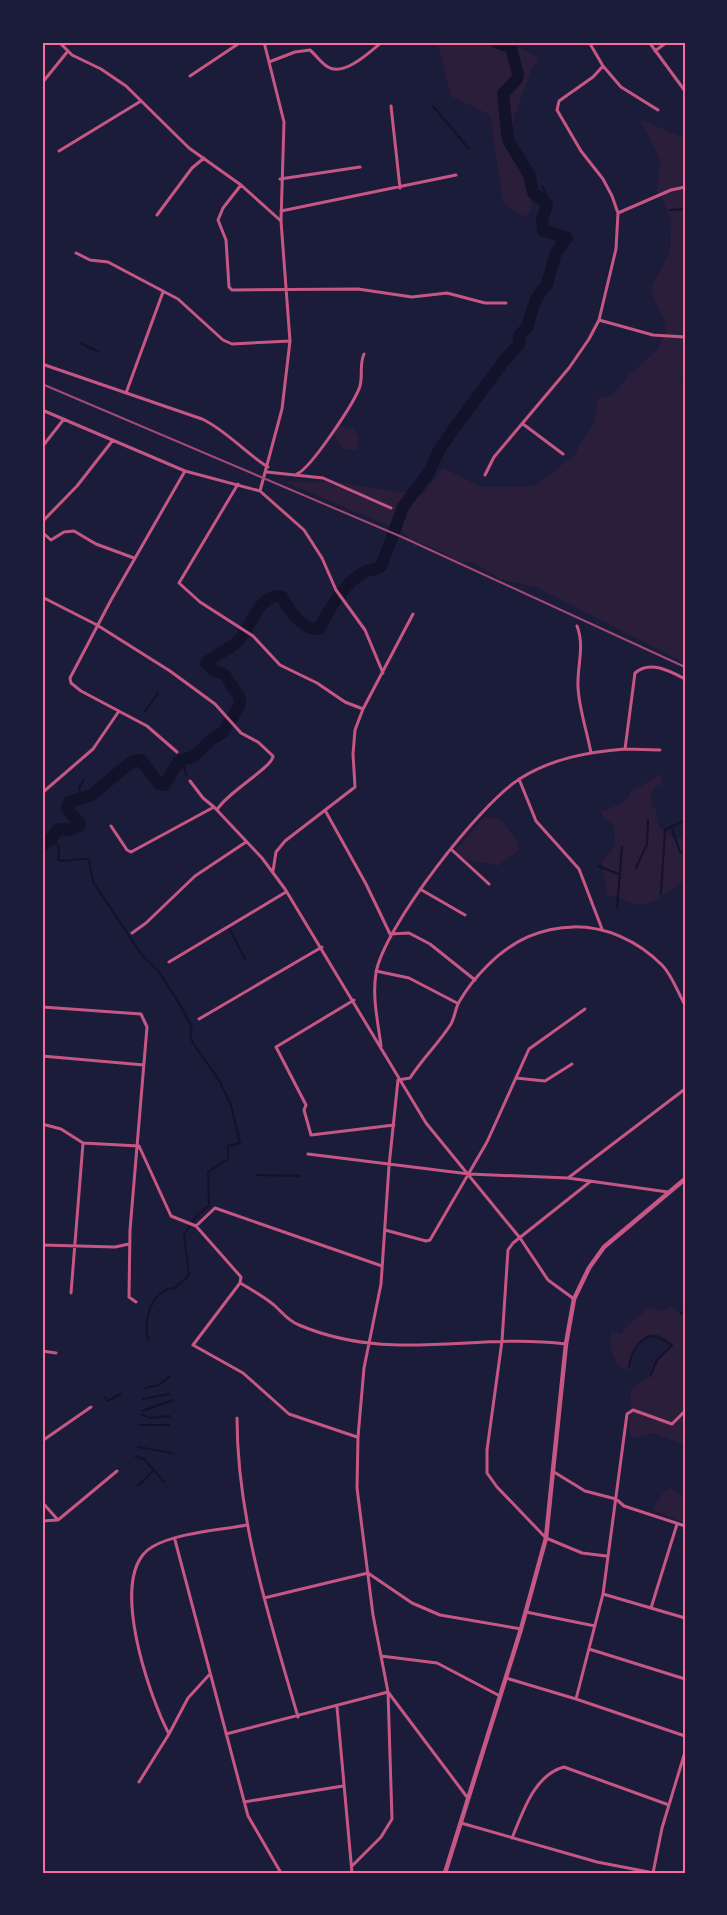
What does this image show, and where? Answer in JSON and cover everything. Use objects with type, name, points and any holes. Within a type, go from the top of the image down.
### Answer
[{"type":"street","points":[[59,42],[68,51],[112,76],[204,159],[241,185],[281,221]]},
{"type":"street","points":[[63,46],[66,42]]},
{"type":"street","points":[[190,76],[241,42]]},
{"type":"street","points":[[260,491],[267,472],[282,409],[290,341],[281,221],[280,179],[284,122],[264,42]]},
{"type":"street","points":[[269,62],[295,52],[310,50],[330,68],[338,70],[367,54],[382,42]]},
{"type":"street","points":[[589,42],[603,66],[621,87],[658,110]]},
{"type":"street","points":[[649,42],[685,91]]},
{"type":"street","points":[[655,51],[667,42]]},
{"type":"street","points":[[42,83],[68,51]]},
{"type":"street","points":[[485,475],[489,463],[580,354],[599,320],[616,249],[618,213],[603,179],[581,151],[557,110],[559,101],[587,82],[603,66]]},
{"type":"street","points":[[59,151],[141,101]]},
{"type":"street","points":[[391,106],[400,188]]},
{"type":"street","points":[[158,215],[192,168],[204,159]]},
{"type":"street","points":[[280,179],[360,167]]},
{"type":"street","points":[[281,211],[456,175]]},
{"type":"street","points":[[241,185],[218,216],[218,224],[226,240],[229,287],[233,290],[358,289],[412,297],[447,293],[485,303],[506,303]]},
{"type":"street","points":[[618,213],[671,190],[685,187]]},
{"type":"street","points":[[76,254],[90,260],[108,262],[178,299],[218,336],[232,344],[290,341]]},
{"type":"street","points":[[126,393],[163,292]]},
{"type":"street","points":[[599,320],[653,335],[685,337]]},
{"type":"street","points":[[297,474],[308,467],[351,407],[360,385],[360,366],[364,354]]},
{"type":"street","points":[[42,364],[213,424],[249,455],[268,467]]},
{"type":"street","points":[[42,410],[185,471],[260,491],[304,530],[322,558],[336,590],[347,601],[365,630],[383,673]]},
{"type":"street","points":[[42,447],[64,419]]},
{"type":"street","points":[[523,424],[563,454]]},
{"type":"street","points":[[42,522],[77,486],[113,440]]},
{"type":"street","points":[[177,752],[147,726],[81,691],[71,683],[73,673],[97,624],[185,471]]},
{"type":"street","points":[[267,472],[323,478],[391,508]]},
{"type":"street","points":[[238,484],[179,582],[200,602],[249,634],[280,665],[317,683],[345,702],[363,709]]},
{"type":"street","points":[[42,532],[51,540],[69,530],[74,531],[96,544],[134,558]]},
{"type":"street","points":[[42,597],[97,624],[170,671],[215,704],[234,727],[258,742],[273,756],[273,761],[230,794],[216,809],[131,852],[127,850],[111,826]]},
{"type":"street","points":[[273,873],[276,852],[285,841],[356,787],[353,744],[363,709],[413,614]]},
{"type":"street","points":[[577,626],[582,655],[578,665],[578,690],[591,753]]},
{"type":"street","points":[[625,749],[635,673],[641,668],[652,666],[685,679]]},
{"type":"street","points":[[42,793],[93,749],[119,711]]},
{"type":"street","points":[[381,1048],[374,986],[376,971],[390,934],[420,889],[494,799],[519,779],[572,756],[625,749],[660,750]]},
{"type":"street","points":[[519,779],[536,821],[573,858],[602,929]]},
{"type":"street","points":[[190,781],[273,873],[322,947],[398,1080],[440,1143],[469,1174],[520,1238],[548,1280],[574,1299]]},
{"type":"street","points":[[326,812],[366,884],[390,934]]},
{"type":"street","points":[[132,933],[146,923],[195,876],[246,842]]},
{"type":"street","points":[[452,850],[489,884]]},
{"type":"street","points":[[420,889],[465,915]]},
{"type":"street","points":[[169,962],[286,892]]},
{"type":"street","points":[[398,1080],[410,1078],[430,1054],[452,1022],[458,1004],[487,966],[512,944],[556,926],[602,929],[628,941],[663,966],[685,1005]]},
{"type":"street","points":[[390,934],[409,933],[430,944],[476,980]]},
{"type":"street","points":[[199,1019],[322,947]]},
{"type":"street","points":[[376,971],[409,978],[458,1004]]},
{"type":"street","points":[[354,1000],[276,1047],[306,1105],[304,1110],[310,1135],[394,1125]]},
{"type":"street","points":[[42,1007],[141,1014],[147,1027],[139,1146],[129,1244],[129,1297],[136,1302]]},
{"type":"street","points":[[385,1230],[428,1241],[469,1174],[529,1049],[585,1009]]},
{"type":"street","points":[[42,1056],[144,1065]]},
{"type":"street","points":[[516,1078],[545,1081],[572,1064]]},
{"type":"street","points":[[352,1866],[381,1837],[392,1819],[388,1692],[368,1573],[357,1488],[360,1397],[382,1266],[388,1166],[398,1080]]},
{"type":"street","points":[[568,1178],[685,1089]]},
{"type":"street","points":[[42,1124],[61,1129],[83,1143],[139,1146]]},
{"type":"street","points":[[71,1293],[83,1143]]},
{"type":"street","points":[[139,1146],[171,1216],[196,1226],[235,1268],[240,1277],[240,1283],[193,1345],[243,1373],[289,1414],[358,1437]]},
{"type":"street","points":[[308,1154],[388,1166],[469,1174],[568,1178],[670,1192]]},
{"type":"street","points":[[445,1873],[521,1629],[546,1538],[566,1344],[574,1299],[589,1268],[604,1246],[685,1179]]},
{"type":"street","points":[[591,1181],[510,1246],[506,1259],[502,1341],[486,1466],[497,1487],[546,1538],[582,1553],[606,1556]]},
{"type":"street","points":[[196,1226],[211,1210],[220,1208],[276,1231],[382,1266]]},
{"type":"street","points":[[42,1245],[119,1247],[129,1244]]},
{"type":"street","points":[[240,1283],[265,1299],[296,1324],[325,1335],[369,1345],[518,1339],[566,1344]]},
{"type":"street","points":[[42,1351],[56,1353]]},
{"type":"street","points":[[42,1441],[91,1407]]},
{"type":"street","points":[[576,1699],[603,1594],[606,1556],[627,1414],[630,1411],[639,1411],[672,1424],[685,1411]]},
{"type":"street","points":[[237,1418],[237,1442],[247,1525],[264,1598],[298,1717]]},
{"type":"street","points":[[42,1521],[58,1520],[117,1471]]},
{"type":"street","points":[[554,1472],[585,1491],[616,1499],[624,1506],[685,1526]]},
{"type":"street","points":[[42,1502],[58,1520]]},
{"type":"street","points":[[651,1608],[677,1523]]},
{"type":"street","points":[[169,1734],[157,1708],[135,1639],[133,1588],[144,1554],[152,1547],[174,1540],[247,1525]]},
{"type":"street","points":[[174,1540],[248,1816],[281,1873]]},
{"type":"street","points":[[264,1598],[368,1573],[412,1603],[440,1615],[521,1629]]},
{"type":"street","points":[[603,1594],[685,1618]]},
{"type":"street","points":[[526,1612],[595,1626]]},
{"type":"street","points":[[589,1649],[685,1678]]},
{"type":"street","points":[[381,1656],[437,1663],[500,1696]]},
{"type":"street","points":[[139,1782],[188,1698],[209,1675]]},
{"type":"street","points":[[506,1678],[685,1736]]},
{"type":"street","points":[[226,1734],[388,1692]]},
{"type":"street","points":[[388,1692],[467,1797]]},
{"type":"street","points":[[337,1707],[352,1873]]},
{"type":"street","points":[[460,1822],[597,1862],[654,1873],[669,1805],[685,1752]]},
{"type":"street","points":[[512,1838],[535,1790],[550,1774],[564,1767],[669,1805]]},
{"type":"street","points":[[244,1802],[343,1786]]},
{"type":"shaded area","points":[[437,42],[508,42],[539,58],[530,73],[508,135],[532,206],[526,218],[503,203],[490,115],[451,96]]},
{"type":"shaded area","points":[[641,120],[685,138],[685,367],[680,381],[685,387],[685,663],[538,588],[500,579],[474,563],[460,562],[436,549],[411,540],[401,531],[285,482],[334,482],[422,495],[443,468],[481,487],[533,486],[573,457],[594,422],[598,398],[613,395],[628,376],[657,350],[666,332],[665,322],[652,293],[652,286],[668,255],[671,242],[670,216],[657,190],[660,159]]},
{"type":"shaded area","points":[[337,426],[354,428],[359,440],[357,450],[342,449],[333,431]]},
{"type":"shaded area","points":[[662,773],[661,785],[657,785],[651,794],[651,805],[656,809],[659,827],[675,839],[685,838],[684,880],[654,901],[640,905],[634,904],[607,895],[602,860],[613,849],[615,838],[614,826],[602,815],[602,812],[626,801],[631,792]]},
{"type":"shaded area","points":[[484,817],[500,819],[514,836],[518,845],[519,850],[498,866],[471,861],[458,854],[457,849]]},
{"type":"shaded area","points":[[672,1306],[685,1319],[685,1445],[653,1433],[635,1438],[629,1435],[631,1388],[647,1378],[652,1366],[671,1343],[662,1336],[650,1334],[635,1348],[631,1357],[632,1367],[627,1370],[618,1366],[611,1349],[611,1332],[621,1334],[649,1307],[663,1311]]},
{"type":"shaded area","points":[[671,1488],[685,1497],[685,1523],[652,1510],[665,1490]]},
{"type":"waterway","points":[[42,845],[51,839],[58,829],[70,830],[79,826],[80,823],[67,809],[69,802],[92,795],[131,762],[141,760],[159,784],[164,785],[179,761],[193,757],[223,732],[239,707],[240,698],[224,674],[214,671],[206,663],[238,641],[268,599],[275,596],[282,597],[292,613],[302,623],[319,629],[332,606],[350,583],[364,572],[382,565],[403,507],[429,472],[440,448],[503,362],[519,344],[519,336],[527,327],[536,299],[547,284],[556,252],[567,238],[543,230],[542,221],[547,204],[533,192],[530,176],[508,140],[503,94],[517,79],[518,74],[511,48],[496,42]]},
{"type":"waterway","points":[[433,106],[469,149]]},
{"type":"waterway","points":[[542,186],[550,202],[547,204]]},
{"type":"waterway","points":[[670,210],[685,209]]},
{"type":"waterway","points":[[80,343],[99,352]]},
{"type":"waterway","points":[[145,711],[158,693]]},
{"type":"waterway","points":[[183,759],[186,775]]},
{"type":"waterway","points":[[81,797],[79,788],[84,780]]},
{"type":"waterway","points":[[636,868],[647,844],[648,820]]},
{"type":"waterway","points":[[661,894],[665,830],[685,820]]},
{"type":"waterway","points":[[671,826],[680,852],[685,853]]},
{"type":"waterway","points":[[52,837],[59,848],[58,860],[89,860],[93,882],[141,954],[160,973],[183,1010],[192,1028],[190,1036],[193,1043],[219,1080],[231,1105],[240,1143],[228,1146],[228,1159],[208,1172],[209,1205],[195,1218],[184,1235],[189,1275],[175,1288],[160,1294],[155,1300],[148,1315],[148,1340]]},
{"type":"waterway","points":[[617,908],[622,847]]},
{"type":"waterway","points":[[598,866],[618,874]]},
{"type":"waterway","points":[[229,928],[245,959]]},
{"type":"waterway","points":[[256,1175],[299,1176]]},
{"type":"waterway","points":[[681,1313],[685,1311]]},
{"type":"waterway","points":[[629,1367],[632,1356],[641,1341],[650,1336],[656,1336],[672,1345],[657,1360],[650,1376]]},
{"type":"waterway","points":[[145,1388],[159,1385],[170,1376]]},
{"type":"waterway","points":[[105,1397],[107,1401],[121,1394]]},
{"type":"waterway","points":[[143,1399],[169,1394]]},
{"type":"waterway","points":[[142,1411],[173,1400]]},
{"type":"waterway","points":[[141,1414],[150,1418],[170,1416]]},
{"type":"waterway","points":[[140,1425],[169,1425]]},
{"type":"waterway","points":[[138,1447],[172,1453]]},
{"type":"waterway","points":[[135,1456],[144,1459],[164,1482]]},
{"type":"waterway","points":[[138,1486],[154,1470]]},
{"type":"railway","points":[[42,384],[402,537],[685,667]]}]
